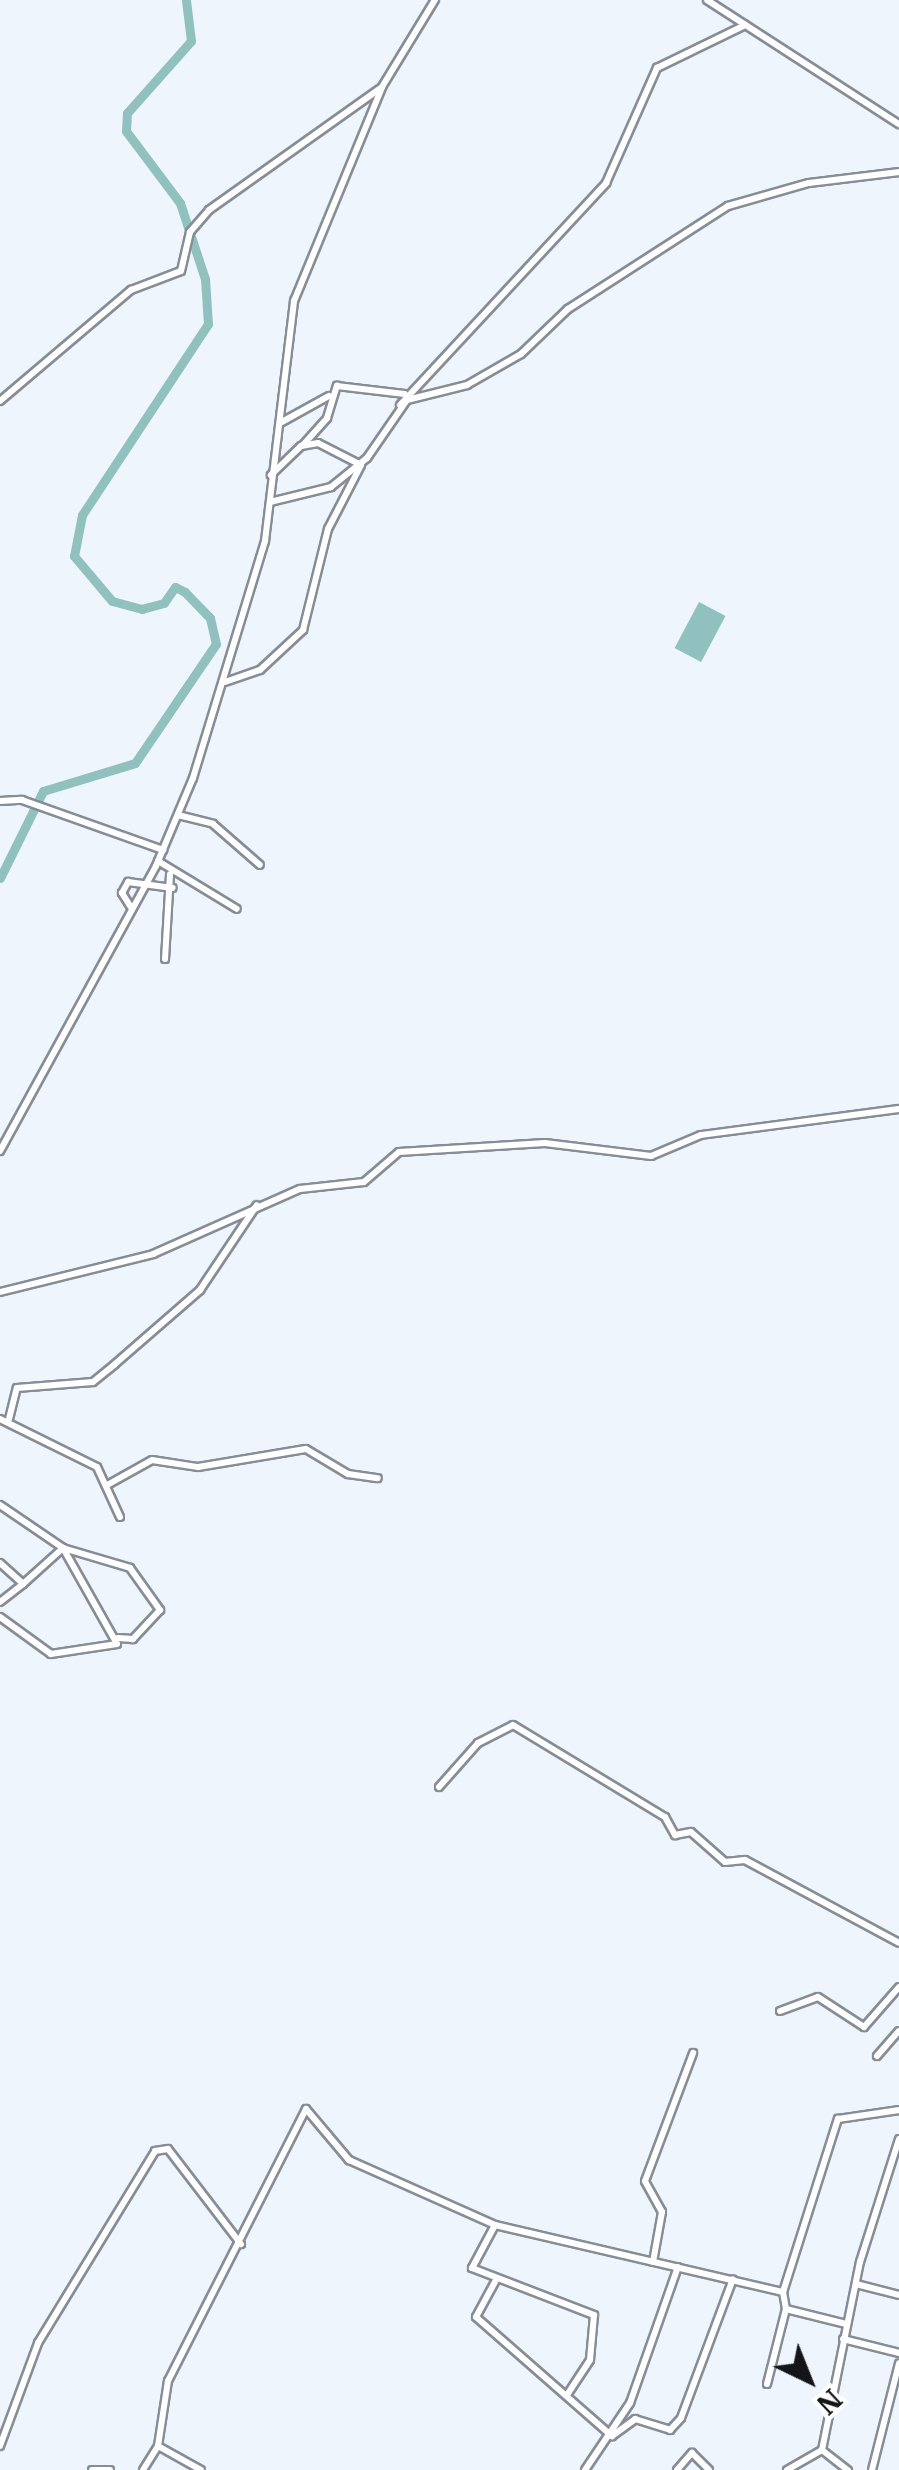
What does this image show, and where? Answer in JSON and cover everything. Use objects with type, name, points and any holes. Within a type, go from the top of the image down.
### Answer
[{"type":"street","points":[[0,1152],[145,887],[178,815],[222,684],[270,502],[270,476],[294,301],[382,87],[435,0]]},
{"type":"street","points":[[707,0],[899,124]]},
{"type":"street","points":[[222,684],[260,670],[304,630],[328,530],[361,465],[413,394],[606,183],[656,68],[745,25]]},
{"type":"street","points":[[0,401],[131,290],[182,271],[190,232],[209,210],[382,87]]},
{"type":"street","points":[[277,426],[350,381],[413,394],[467,386],[521,354],[568,310],[728,206],[809,182],[899,172]]},
{"type":"street","points":[[400,409],[413,394]]},
{"type":"street","points":[[270,476],[326,418],[330,395]]},
{"type":"street","points":[[301,446],[318,443],[361,465]]},
{"type":"street","points":[[270,502],[324,490],[361,465]]},
{"type":"street","points":[[0,801],[22,800],[163,850]]},
{"type":"street","points":[[178,815],[213,824],[260,865]]},
{"type":"street","points":[[158,861],[170,873],[238,909]]},
{"type":"street","points":[[165,958],[173,888],[170,873]]},
{"type":"street","points":[[132,910],[124,886],[173,888]]},
{"type":"street","points":[[0,1292],[154,1254],[300,1188],[364,1182],[415,1148],[470,1154],[545,1143],[651,1156],[692,1136],[899,1109]]},
{"type":"street","points":[[120,1518],[109,1484],[97,1467],[4,1419],[17,1388],[93,1382],[200,1290],[256,1206]]},
{"type":"street","points":[[109,1484],[152,1460],[198,1467],[306,1450],[348,1474],[378,1478]]},
{"type":"street","points":[[0,1617],[55,1654],[118,1638],[133,1639],[160,1610],[130,1568],[63,1548],[2,1509]]},
{"type":"street","points":[[0,1602],[63,1548]]},
{"type":"street","points":[[63,1548],[118,1638]]},
{"type":"street","points":[[0,1563],[23,1584]]},
{"type":"street","points":[[439,1787],[461,1758],[513,1725],[665,1817],[675,1835],[691,1832],[725,1862],[746,1860],[899,1943]]},
{"type":"street","points":[[780,2011],[818,1997],[864,2028],[899,1987]]},
{"type":"street","points":[[877,2056],[899,2032]]},
{"type":"street","points":[[653,2262],[662,2212],[645,2181],[694,2053]]},
{"type":"street","points":[[144,2470],[158,2446],[168,2382],[306,2109],[350,2160],[495,2225],[783,2292]]},
{"type":"street","points":[[767,2384],[786,2309],[783,2292],[838,2118],[899,2110]]},
{"type":"street","points":[[822,2450],[842,2339],[899,2139]]},
{"type":"street","points":[[0,2446],[38,2343],[156,2151],[168,2149],[241,2244]]},
{"type":"street","points":[[495,2225],[470,2262],[496,2280],[594,2316],[590,2360],[566,2395]]},
{"type":"street","points":[[586,2470],[612,2436],[678,2268]]},
{"type":"street","points":[[612,2436],[635,2419],[670,2430],[681,2418],[733,2279]]},
{"type":"street","points":[[496,2280],[476,2317],[612,2436]]},
{"type":"street","points":[[856,2284],[899,2295]]},
{"type":"street","points":[[786,2309],[846,2324]]},
{"type":"street","points":[[842,2339],[899,2354]]},
{"type":"street","points":[[872,2470],[899,2363]]},
{"type":"street","points":[[158,2446],[201,2470]]},
{"type":"street","points":[[787,2470],[822,2450]]},
{"type":"street","points":[[822,2450],[848,2470]]},
{"type":"street","points":[[677,2470],[692,2453],[709,2470]]},
{"type":"street","points":[[92,2470],[110,2470]]},
{"type":"shaded area","points":[[699,602],[725,616],[701,662],[675,648]]},
{"type":"waterway","points":[[0,878],[43,791],[135,763],[216,644],[210,618],[185,592],[175,587],[164,603],[142,609],[112,601],[74,556],[82,515],[208,324],[205,279],[180,203],[126,131],[127,113],[191,41],[186,0]]}]
